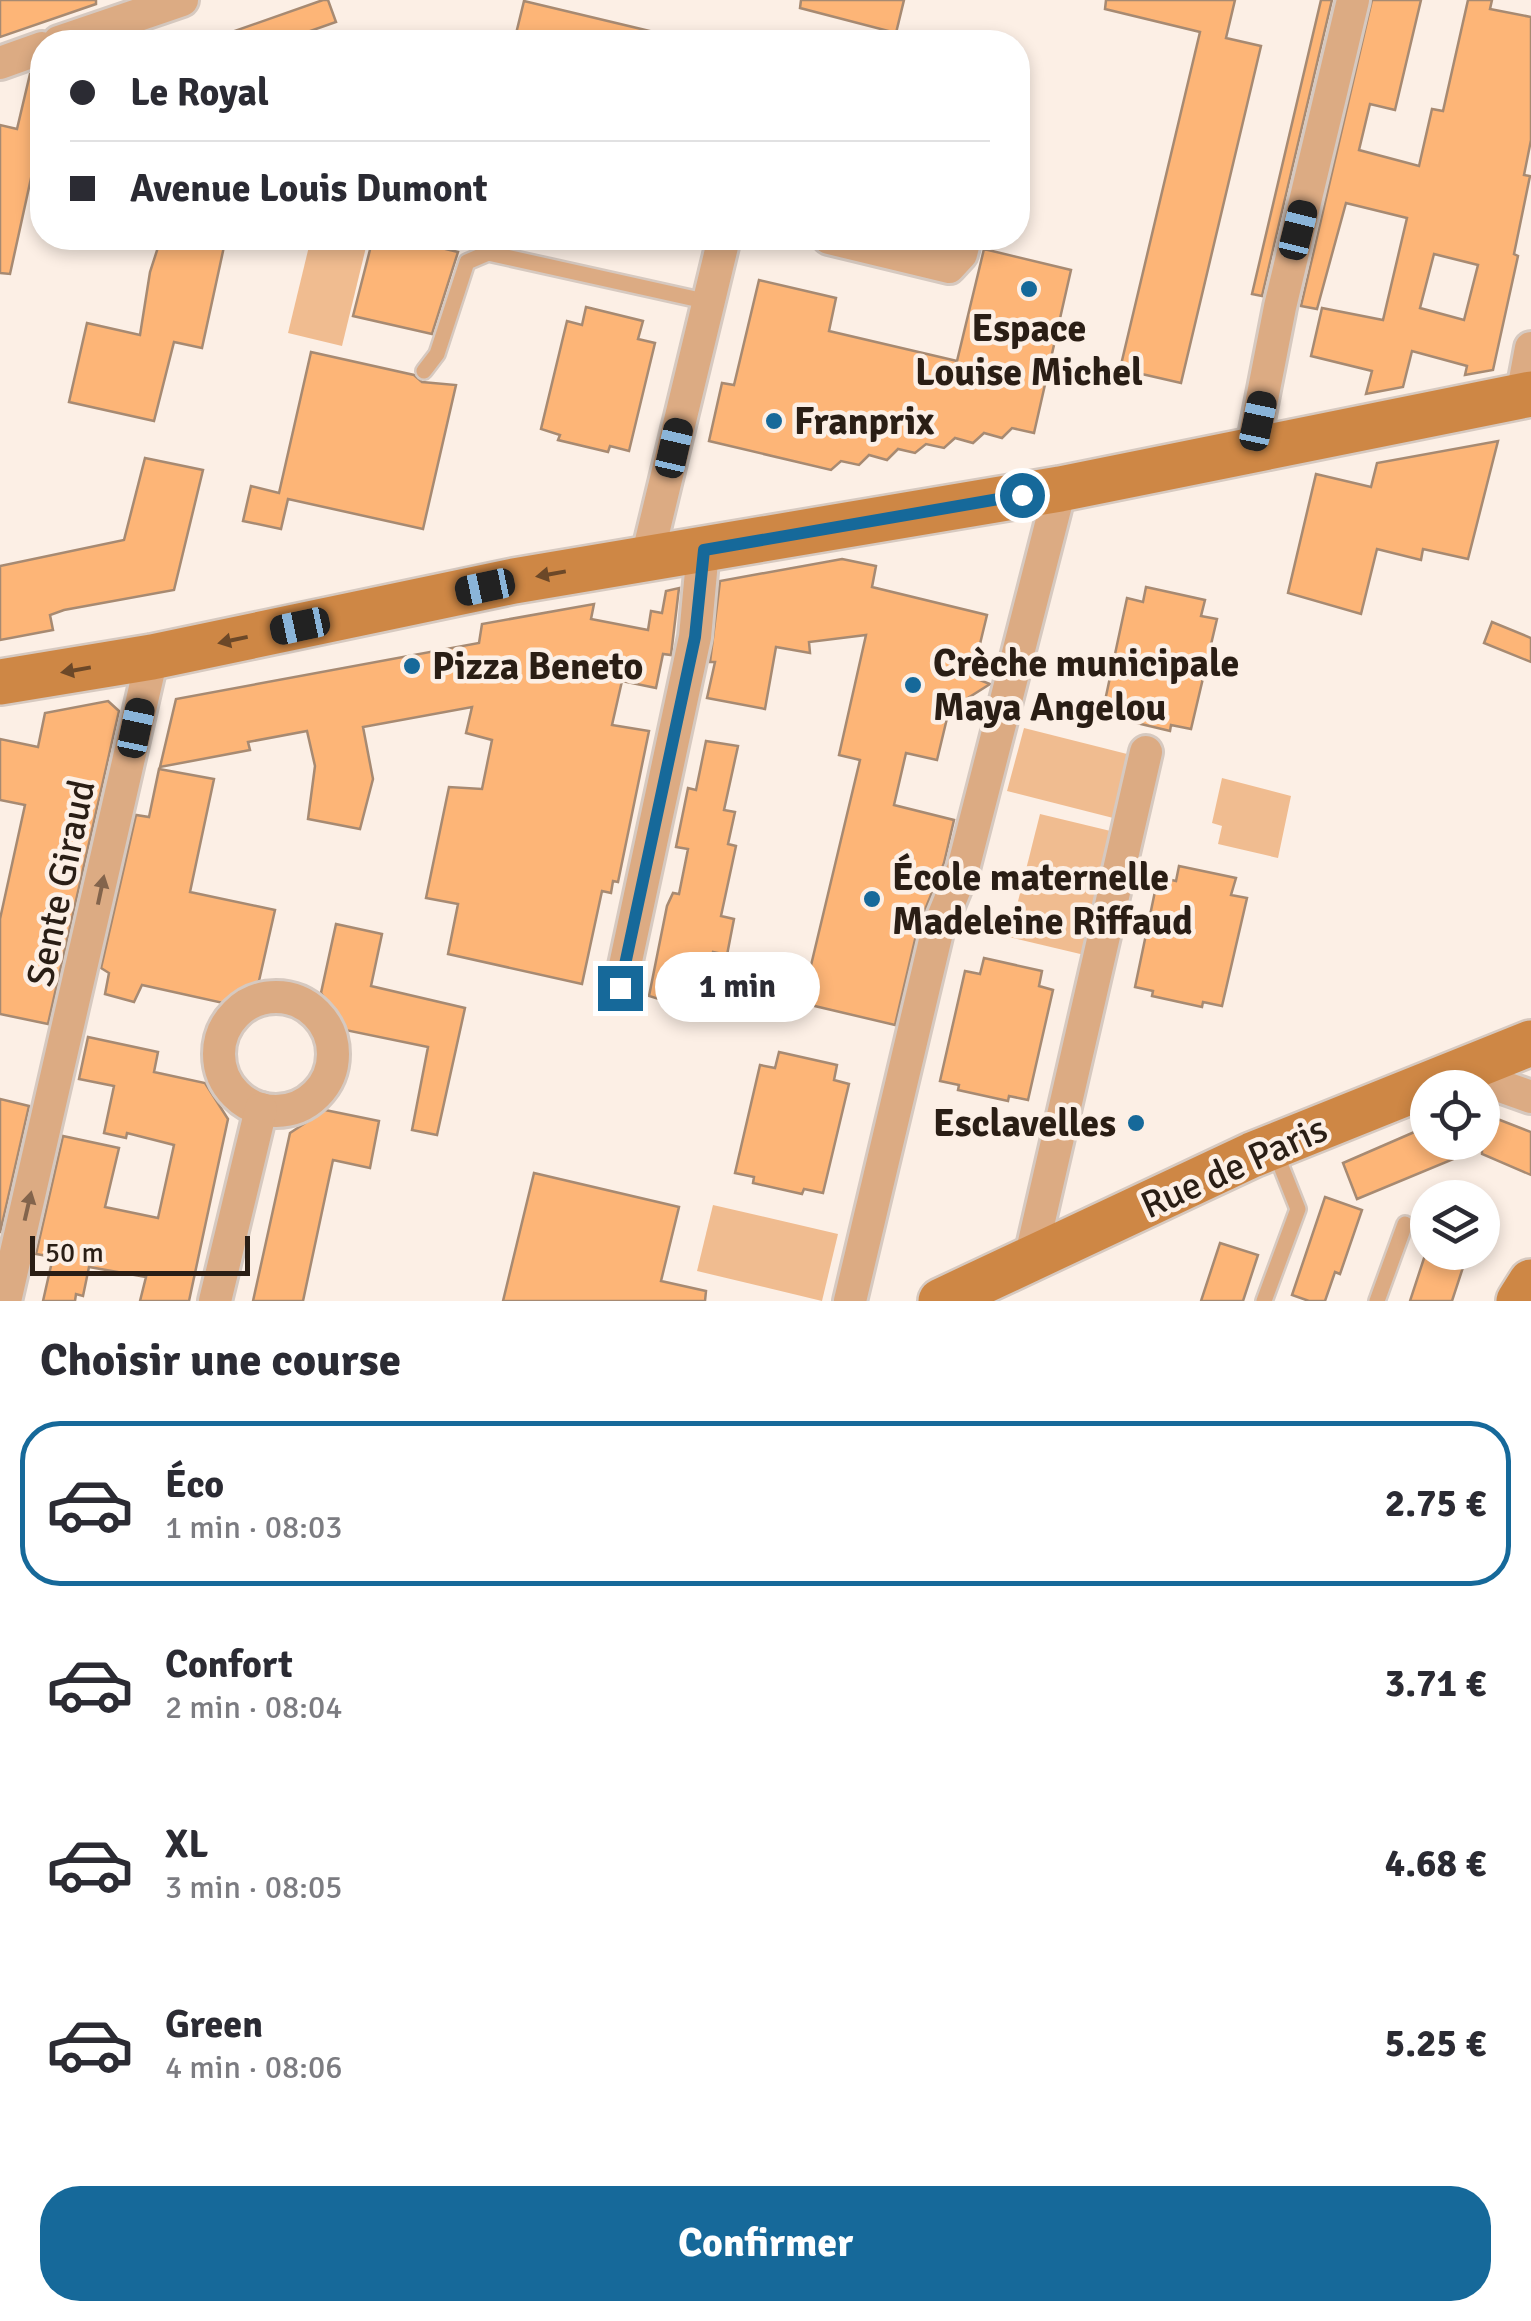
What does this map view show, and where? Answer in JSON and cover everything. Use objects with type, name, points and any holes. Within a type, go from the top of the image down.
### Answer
[{"type":"street","points":[[94,30],[182,0]]},
{"type":"street","points":[[1252,451],[1280,307],[1353,0]]},
{"type":"street","points":[[0,63],[30,52]]},
{"type":"street","points":[[648,558],[721,250]]},
{"type":"street","points":[[879,250],[950,267],[962,250]]},
{"type":"street","points":[[0,682],[152,657],[514,581],[1060,489],[1526,395],[1531,348]]},
{"type":"street","points":[[850,1301],[936,932],[963,870],[1060,489]]},
{"type":"street","points":[[620,988],[695,637],[704,550]]},
{"type":"street","name":"Sente Giraud","points":[[5,1301],[152,657]]},
{"type":"street","points":[[1030,1260],[1146,752]]},
{"type":"street","name":"Rue de Paris","points":[[1461,1070],[1531,1043]]},
{"type":"street","points":[[1500,1085],[1531,1096]]},
{"type":"street","name":"Rue de Paris","points":[[941,1301],[1274,1146],[1410,1091]]},
{"type":"street","points":[[215,1301],[262,1109]]},
{"type":"street","points":[[1519,1301],[1531,1282]]},
{"type":"lane","points":[[424,371],[437,354],[467,262],[488,252],[709,302]]},
{"type":"lane","points":[[1264,1301],[1298,1209],[1274,1146]]},
{"type":"lane","points":[[1378,1301],[1405,1224]]},
{"type":"shaded area","points":[[308,250],[365,250],[342,346],[288,333]]},
{"type":"shaded area","points":[[1024,728],[1139,757],[1125,821],[1007,791]]},
{"type":"shaded area","points":[[1222,778],[1291,796],[1278,858],[1218,844],[1222,826],[1212,823]]},
{"type":"shaded area","points":[[1040,814],[1123,834],[1093,957],[1009,937]]},
{"type":"shaded area","points":[[713,1205],[838,1234],[822,1301],[697,1271]]},
{"type":"building","points":[[0,0],[96,0],[96,4],[0,37]]},
{"type":"building","points":[[323,0],[328,0],[336,22],[313,30],[238,30]]},
{"type":"building","points":[[801,0],[904,0],[897,30],[800,8]]},
{"type":"building","points":[[1106,0],[1235,0],[1226,38],[1261,46],[1181,383],[1120,369],[1200,32],[1105,9]]},
{"type":"building","points":[[1321,0],[1332,0],[1262,296],[1252,294]]},
{"type":"building","points":[[1372,0],[1421,0],[1395,110],[1370,104],[1359,150],[1419,166],[1432,109],[1443,111],[1468,0],[1492,0],[1490,9],[1531,17],[1531,140],[1524,175],[1530,176],[1514,254],[1518,256],[1493,370],[1465,375],[1467,366],[1412,351],[1403,387],[1366,394],[1372,371],[1311,356],[1322,308],[1383,320],[1407,218],[1346,203],[1317,309],[1301,306]],"holes":[[[1434,254],[1478,265],[1464,320],[1420,308]]]},
{"type":"building","points":[[524,1],[645,30],[517,30]]},
{"type":"building","points":[[30,74],[30,183],[10,274],[0,273],[0,125],[17,129]]},
{"type":"building","points":[[157,250],[223,250],[202,348],[174,342],[154,421],[69,402],[87,323],[140,335]]},
{"type":"building","points":[[370,250],[458,252],[432,334],[353,316]]},
{"type":"building","points":[[984,250],[1071,270],[1034,433],[1012,428],[1002,438],[984,433],[973,443],[955,438],[944,448],[926,444],[915,453],[898,449],[887,460],[869,455],[859,465],[841,461],[831,470],[709,441],[722,383],[734,385],[759,280],[836,298],[829,331],[957,361]]},
{"type":"building","points":[[586,307],[643,321],[638,339],[655,343],[629,451],[610,446],[608,452],[558,440],[560,435],[541,429],[567,321],[582,325]]},
{"type":"building","points":[[311,352],[414,375],[422,382],[456,385],[423,529],[288,499],[281,529],[243,521],[251,486],[279,493]]},
{"type":"building","points":[[1498,441],[1468,559],[1423,549],[1421,560],[1377,549],[1361,614],[1288,593],[1316,474],[1371,487],[1377,463]]},
{"type":"building","points":[[145,458],[203,470],[174,590],[64,610],[50,615],[53,630],[0,640],[0,566],[124,540]]},
{"type":"building","points":[[842,559],[876,566],[872,587],[987,615],[972,677],[990,684],[949,710],[937,760],[906,753],[894,805],[954,820],[944,863],[918,927],[895,1025],[802,1003],[860,760],[839,755],[866,635],[809,642],[810,653],[776,647],[765,709],[707,698],[715,662],[710,662],[720,581]]},
{"type":"building","points":[[1146,587],[1205,600],[1201,616],[1217,619],[1191,729],[1171,725],[1170,731],[1120,719],[1121,714],[1103,710],[1127,598],[1143,602]]},
{"type":"building","points":[[679,588],[671,655],[663,654],[656,688],[622,681],[612,725],[649,731],[618,882],[613,881],[611,893],[602,891],[582,984],[448,954],[458,904],[426,898],[449,787],[482,789],[492,740],[466,733],[472,707],[363,727],[373,779],[360,829],[308,819],[315,766],[307,731],[248,742],[250,750],[160,767],[176,699],[479,643],[482,624],[594,604],[591,619],[648,630],[651,611],[662,613],[666,591]]},
{"type":"building","points":[[1492,622],[1531,638],[1531,662],[1484,643]]},
{"type":"building","points":[[108,701],[119,711],[48,1024],[0,1014],[0,919],[25,805],[0,800],[0,739],[38,747],[45,713]]},
{"type":"building","points":[[706,741],[738,746],[724,810],[735,812],[728,844],[736,846],[721,916],[734,919],[727,955],[713,952],[700,1012],[649,996],[667,906],[673,893],[679,894],[688,849],[676,847],[688,788],[696,790]]},
{"type":"building","points":[[159,769],[214,779],[190,892],[275,910],[259,981],[223,1003],[142,985],[134,1002],[105,994],[109,973],[101,968],[136,815],[149,817]]},
{"type":"building","points":[[1179,866],[1236,878],[1231,895],[1247,898],[1222,1006],[1203,1002],[1202,1007],[1152,996],[1153,991],[1135,987],[1158,877],[1176,881]]},
{"type":"building","points":[[336,924],[382,934],[371,986],[465,1008],[437,1135],[412,1130],[428,1047],[345,1030],[321,993]]},
{"type":"building","points":[[984,958],[1042,971],[1039,986],[1053,990],[1028,1100],[1009,1096],[1008,1101],[958,1090],[959,1085],[940,1081],[965,971],[980,974]]},
{"type":"building","points":[[88,1037],[158,1052],[154,1072],[205,1083],[228,1119],[189,1301],[140,1301],[146,1277],[89,1267],[83,1296],[76,1294],[75,1301],[43,1301],[53,1257],[36,1254],[63,1136],[119,1148],[105,1207],[158,1218],[174,1145],[127,1133],[126,1138],[104,1133],[114,1086],[79,1079]]},
{"type":"building","points":[[779,1052],[837,1065],[834,1080],[849,1084],[823,1193],[804,1189],[802,1194],[753,1183],[754,1177],[735,1173],[760,1065],[775,1068]]},
{"type":"building","points":[[0,1099],[29,1106],[0,1233]]},
{"type":"building","points":[[325,1110],[379,1121],[370,1168],[333,1160],[303,1301],[253,1301],[290,1133]]},
{"type":"building","points":[[1500,1120],[1531,1132],[1531,1175],[1496,1160],[1500,1160]]},
{"type":"building","points":[[1410,1134],[1410,1160],[1451,1160],[1357,1199],[1343,1163]]},
{"type":"building","points":[[534,1173],[679,1207],[661,1281],[706,1291],[705,1301],[503,1301]]},
{"type":"building","points":[[1325,1197],[1362,1210],[1340,1274],[1335,1272],[1325,1301],[1309,1301],[1292,1295]]},
{"type":"building","points":[[1220,1243],[1258,1255],[1243,1301],[1201,1301]]},
{"type":"building","points":[[1420,1270],[1462,1270],[1452,1301],[1410,1301]]},
{"type":"place","name":"Espace Louise Michel","points":[[1029,289]]},
{"type":"place","name":"Franprix","points":[[774,421]]},
{"type":"place","name":"Pizza Beneto","points":[[412,666]]},
{"type":"place","name":"Crèche municipale Maya Angelou","points":[[913,685]]},
{"type":"place","name":"École maternelle Madeleine Riffaud","points":[[872,899]]},
{"type":"place","name":"Esclavelles","points":[[1136,1123]]},
{"type":"route","points":[[620,988],[695,637],[704,550],[1022,495]]}]
